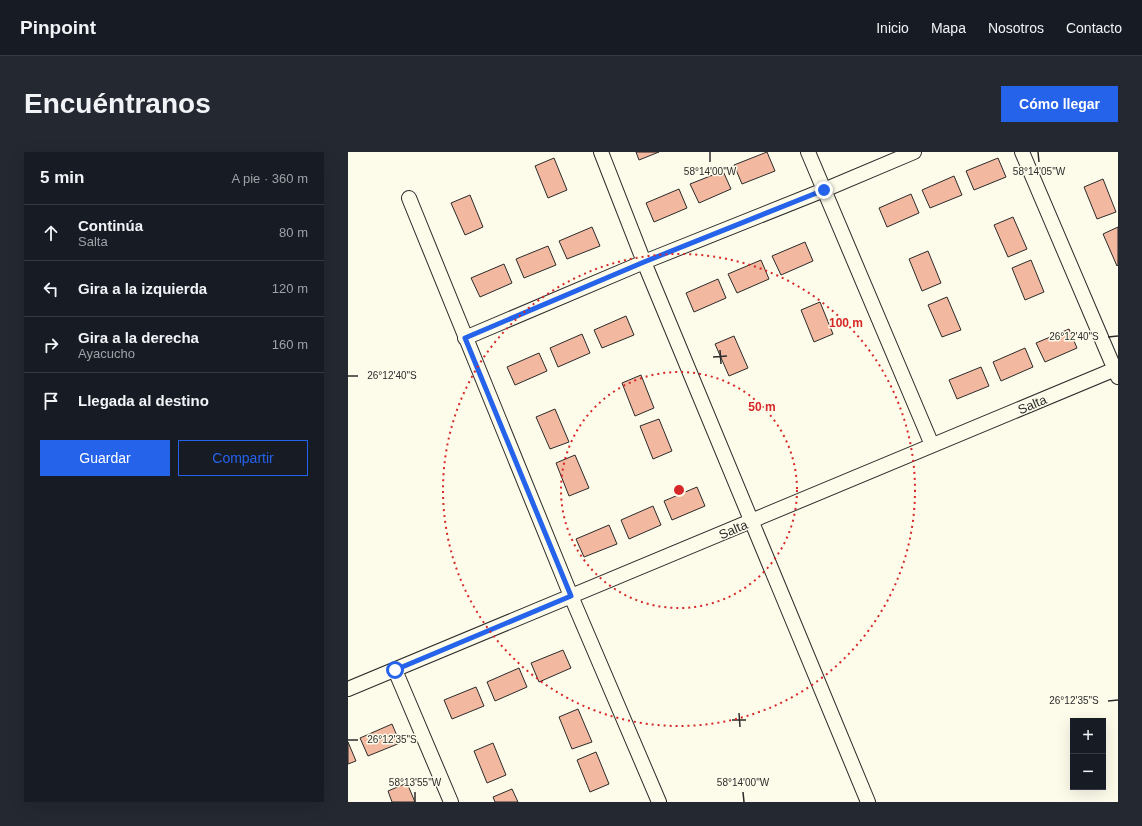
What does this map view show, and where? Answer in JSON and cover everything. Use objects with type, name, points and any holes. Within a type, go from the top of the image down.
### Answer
[{"type":"street","points":[[601,152],[644,262],[751,521],[862,800]]},
{"type":"street","points":[[808,152],[932,445]]},
{"type":"street","points":[[465,338],[644,262],[824,190],[914,152]]},
{"type":"street","points":[[1022,152],[1117,371]]},
{"type":"street","points":[[409,198],[571,596],[660,802]]},
{"type":"street","name":"Salta","points":[[348,690],[932,445],[1117,371]]},
{"type":"street","points":[[395,670],[451,802]]},
{"type":"building","points":[[636,152],[659,152],[639,160]]},
{"type":"building","points":[[767,152],[775,171],[742,184],[734,165]]},
{"type":"building","points":[[554,158],[567,190],[548,198],[535,166]]},
{"type":"building","points":[[998,158],[1006,177],[974,190],[966,171]]},
{"type":"building","points":[[723,171],[731,189],[699,203],[690,184]]},
{"type":"building","points":[[954,176],[962,195],[930,208],[922,190]]},
{"type":"building","points":[[1103,179],[1116,212],[1097,219],[1084,187]]},
{"type":"building","points":[[679,189],[687,208],[654,222],[646,203]]},
{"type":"building","points":[[911,194],[919,213],[887,227],[879,208]]},
{"type":"building","points":[[470,195],[483,227],[465,235],[451,203]]},
{"type":"building","points":[[1013,217],[1027,249],[1008,257],[994,225]]},
{"type":"building","points":[[592,227],[600,246],[567,259],[559,241]]},
{"type":"building","points":[[1118,227],[1118,265],[1117,266],[1103,234]]},
{"type":"building","points":[[805,242],[813,261],[781,275],[772,256]]},
{"type":"building","points":[[548,246],[556,265],[524,278],[516,259]]},
{"type":"building","points":[[928,251],[941,283],[922,291],[909,259]]},
{"type":"building","points":[[761,260],[769,279],[737,293],[728,274]]},
{"type":"building","points":[[1031,260],[1044,292],[1025,300],[1012,268]]},
{"type":"building","points":[[504,264],[512,283],[480,297],[471,278]]},
{"type":"building","points":[[718,279],[726,298],[694,312],[686,293]]},
{"type":"building","points":[[947,297],[961,330],[942,337],[928,305]]},
{"type":"building","points":[[820,302],[833,334],[814,342],[801,310]]},
{"type":"building","points":[[626,316],[634,335],[602,348],[594,330]]},
{"type":"building","points":[[1069,329],[1077,348],[1045,362],[1036,343]]},
{"type":"building","points":[[582,334],[590,353],[558,367],[550,348]]},
{"type":"building","points":[[734,336],[748,368],[729,376],[715,344]]},
{"type":"building","points":[[1025,348],[1033,367],[1001,381],[993,362]]},
{"type":"building","points":[[539,353],[547,371],[515,385],[507,367]]},
{"type":"building","points":[[981,367],[989,386],[957,399],[949,380]]},
{"type":"building","points":[[641,375],[654,408],[635,416],[622,383]]},
{"type":"building","points":[[555,409],[569,442],[550,449],[536,417]]},
{"type":"building","points":[[659,419],[672,451],[653,459],[640,426]]},
{"type":"building","points":[[575,455],[589,488],[569,496],[556,463]]},
{"type":"building","points":[[697,487],[705,506],[672,520],[664,501]]},
{"type":"building","points":[[653,506],[661,525],[629,539],[621,520]]},
{"type":"building","points":[[609,525],[617,544],[584,557],[576,539]]},
{"type":"building","points":[[563,650],[571,668],[539,682],[531,663]]},
{"type":"building","points":[[519,668],[527,687],[495,701],[487,682]]},
{"type":"building","points":[[476,687],[484,706],[452,719],[444,700]]},
{"type":"building","points":[[578,709],[592,742],[572,749],[559,717]]},
{"type":"building","points":[[392,724],[400,743],[368,756],[360,738]]},
{"type":"building","points":[[348,742],[356,761],[348,764]]},
{"type":"building","points":[[493,743],[506,775],[487,783],[474,751]]},
{"type":"building","points":[[596,752],[609,784],[590,792],[577,760]]},
{"type":"building","points":[[407,783],[415,802],[392,802],[388,791]]},
{"type":"building","points":[[512,789],[518,802],[495,802],[493,797]]},
{"type":"route","points":[[395,670],[571,596],[465,338],[644,262],[824,190]]}]
